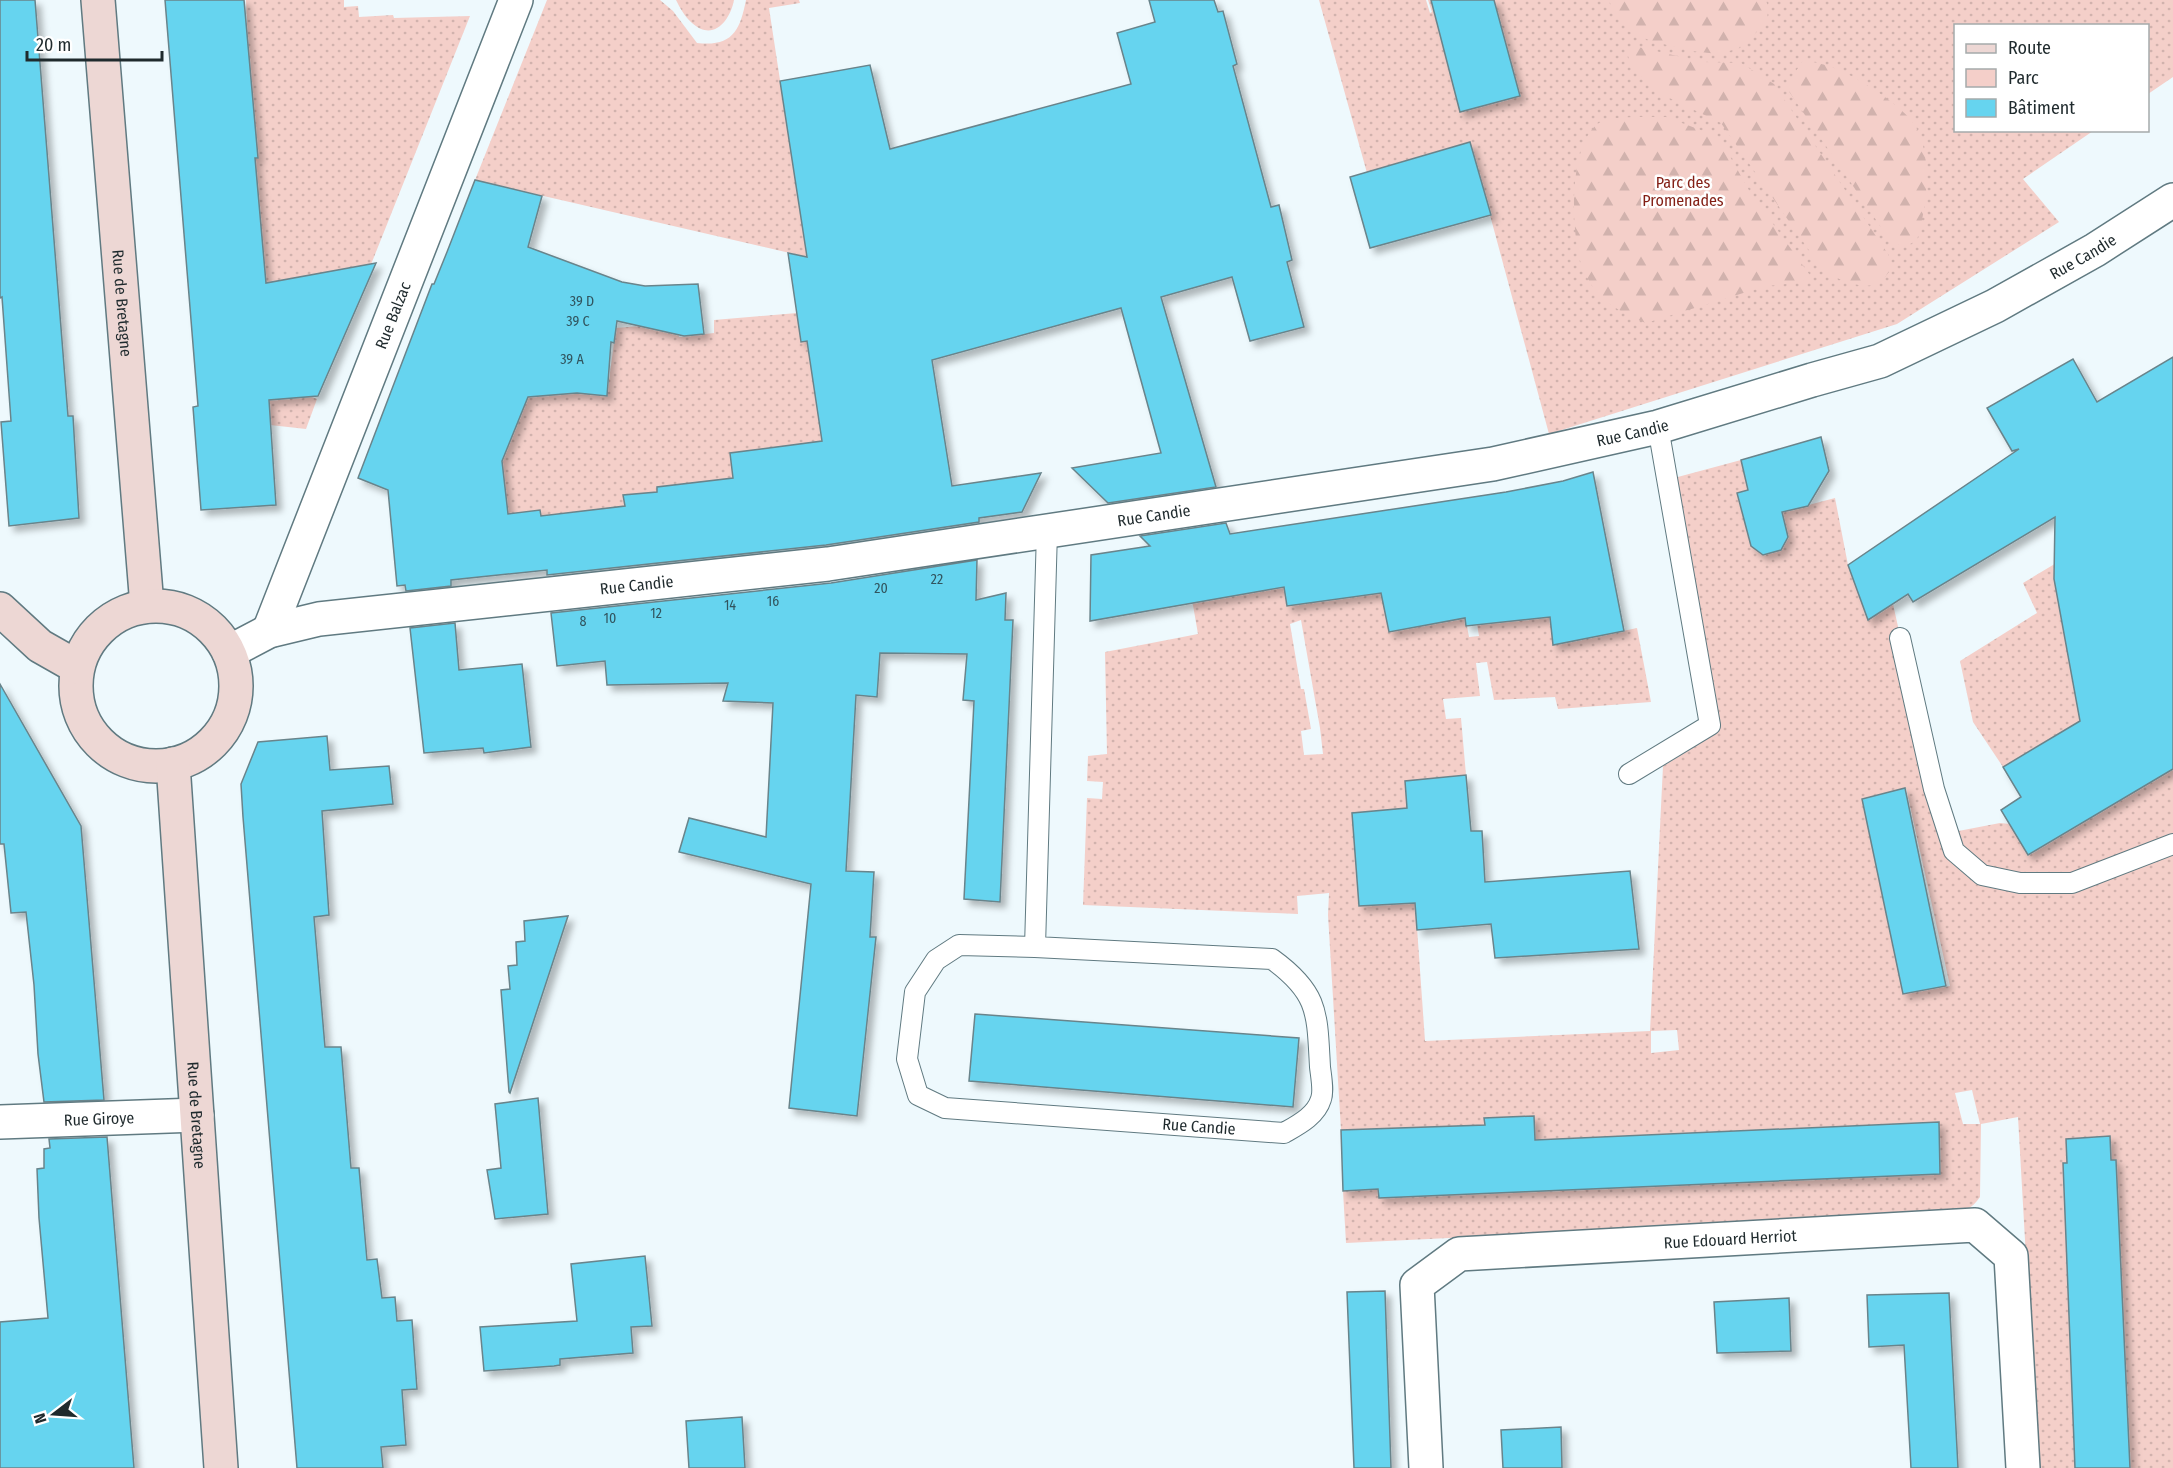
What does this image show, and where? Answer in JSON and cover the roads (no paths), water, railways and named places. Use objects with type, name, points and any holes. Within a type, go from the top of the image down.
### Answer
[{"type":"street","name":"Rue de Bretagne","points":[[98,0],[147,606]]},
{"type":"street","name":"Rue Balzac","points":[[269,631],[516,0]]},
{"type":"street","name":"Rue Candie","points":[[229,652],[269,631],[320,619],[828,564],[1493,464],[1658,427],[1881,361],[2005,301],[2096,250],[2173,200]]},
{"type":"street","points":[[162,605],[189,612],[212,629],[229,652],[234,667],[235,699],[224,729],[214,741],[195,755],[173,765],[149,766],[126,761],[111,753],[88,730],[80,715],[76,692],[77,667],[84,648],[110,619],[128,610],[162,605]]},
{"type":"street","points":[[0,609],[40,646],[77,667]]},
{"type":"street","name":"Rue de Bretagne","points":[[173,765],[221,1468]]},
{"type":"street","name":"Rue Giroye","points":[[0,1122],[197,1115]]},
{"type":"street","name":"Rue Edouard Herriot","points":[[1426,1468],[1417,1286],[1459,1254],[1976,1225],[2011,1256],[2023,1468]]},
{"type":"lane","points":[[1629,774],[1710,725],[1658,427]]},
{"type":"lane","points":[[1035,947],[1047,531]]},
{"type":"lane","points":[[1900,638],[1934,789],[1954,851],[1982,875],[2020,883],[2072,884],[2173,844]]},
{"type":"lane","name":"Rue Candie","points":[[959,945],[1035,947],[1272,959],[1293,975],[1310,997],[1318,1025],[1322,1099],[1306,1120],[1284,1133],[945,1108],[918,1095],[907,1059],[915,992],[936,960],[959,945]]},
{"type":"park label","name":"Parc des Promenades","points":[[1683,191]]}]
